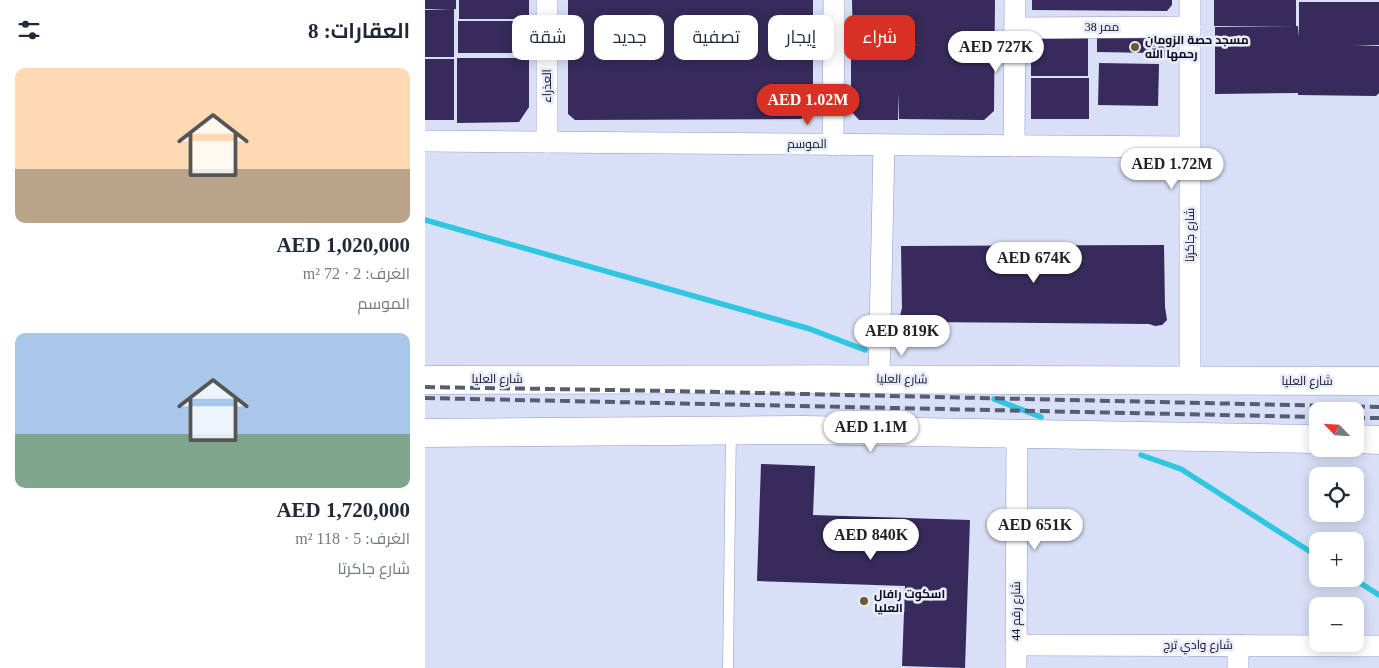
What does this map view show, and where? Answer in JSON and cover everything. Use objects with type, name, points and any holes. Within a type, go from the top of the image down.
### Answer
[{"type":"main road","name":"شارع العليا","points":[[425,380],[879,378],[1020,381],[1379,381]]},
{"type":"main road","points":[[425,433],[811,430],[1309,439]]},
{"type":"main road","points":[[1364,440],[1379,440]]},
{"type":"street","name":"العذراء","points":[[547,0],[547,142]]},
{"type":"street","points":[[833,145],[834,0]]},
{"type":"street","points":[[1014,146],[1015,0]]},
{"type":"street","name":"شارع جاكرتا","points":[[1189,380],[1190,0]]},
{"type":"street","name":"ممر 38","points":[[1015,28],[1190,27]]},
{"type":"street","name":"الموسم","points":[[425,141],[1190,147]]},
{"type":"street","points":[[879,378],[884,145]]},
{"type":"street","name":"شارع رقم 44","points":[[1016,668],[1017,434]]},
{"type":"street","name":"شارع وادي ترج","points":[[1016,645],[1379,646]]},
{"type":"street","points":[[1237,668],[1238,645]]},
{"type":"lane","points":[[728,668],[731,430]]},
{"type":"building","points":[[425,0],[456,0],[456,9],[454,9],[454,57],[425,57],[425,10],[451,10],[425,9]]},
{"type":"building","points":[[459,0],[529,0],[529,15],[512,15],[512,19],[459,19]]},
{"type":"building","points":[[568,0],[813,0],[813,15],[768,15],[768,60],[813,60],[813,108],[801,119],[575,120],[568,114],[568,60],[584,60],[584,15],[568,15]]},
{"type":"building","points":[[852,0],[995,0],[994,111],[984,120],[899,119],[898,92],[898,120],[859,120],[851,111],[851,60],[915,60],[915,44],[923,44],[915,44],[915,15],[852,15]]},
{"type":"building","points":[[1032,0],[1172,0],[1172,5],[1167,11],[1032,10]]},
{"type":"building","points":[[1214,0],[1296,0],[1296,26],[1214,26]]},
{"type":"building","points":[[1299,2],[1379,2],[1379,45],[1354,46],[1379,46],[1379,93],[1376,96],[1298,95],[1298,93],[1215,94],[1215,27],[1298,26],[1299,37]]},
{"type":"building","points":[[458,21],[512,21],[512,53],[458,53]]},
{"type":"building","name":"مسجد حصة الزومان رحمها الله","points":[[1097,35],[1167,36],[1169,41],[1173,42],[1173,57],[1156,57],[1156,53],[1097,52]]},
{"type":"building","points":[[1088,38],[1088,76],[1031,76],[1031,48],[1038,39]]},
{"type":"building","points":[[457,58],[512,58],[512,60],[529,60],[529,107],[519,122],[457,123]]},
{"type":"building","points":[[425,59],[454,59],[454,120],[425,120]]},
{"type":"building","points":[[1099,63],[1159,64],[1158,106],[1098,105]]},
{"type":"building","points":[[1031,78],[1089,78],[1089,119],[1031,119]]},
{"type":"building","points":[[1164,245],[1167,320],[1162,325],[919,322],[909,325],[903,324],[900,316],[902,308],[901,246]]},
{"type":"building","points":[[761,464],[815,466],[813,515],[970,520],[965,668],[902,666],[905,586],[757,581]]},
{"type":"waterway","points":[[425,220],[810,329],[865,350]]},
{"type":"waterway","points":[[994,399],[1041,417]]},
{"type":"waterway","points":[[1141,455],[1181,469],[1309,551]]},
{"type":"waterway","points":[[1364,585],[1379,595]]},
{"type":"railway","points":[[425,387],[1379,407]]},
{"type":"railway","points":[[425,398],[1309,417]]},
{"type":"railway","points":[[1364,418],[1379,418]]},
{"type":"place","name":"مسجد حصة الزومان رحمها الله","points":[[1135,47]]},
{"type":"place","name":"اسكوت رافال العليا","points":[[864,601]]}]
